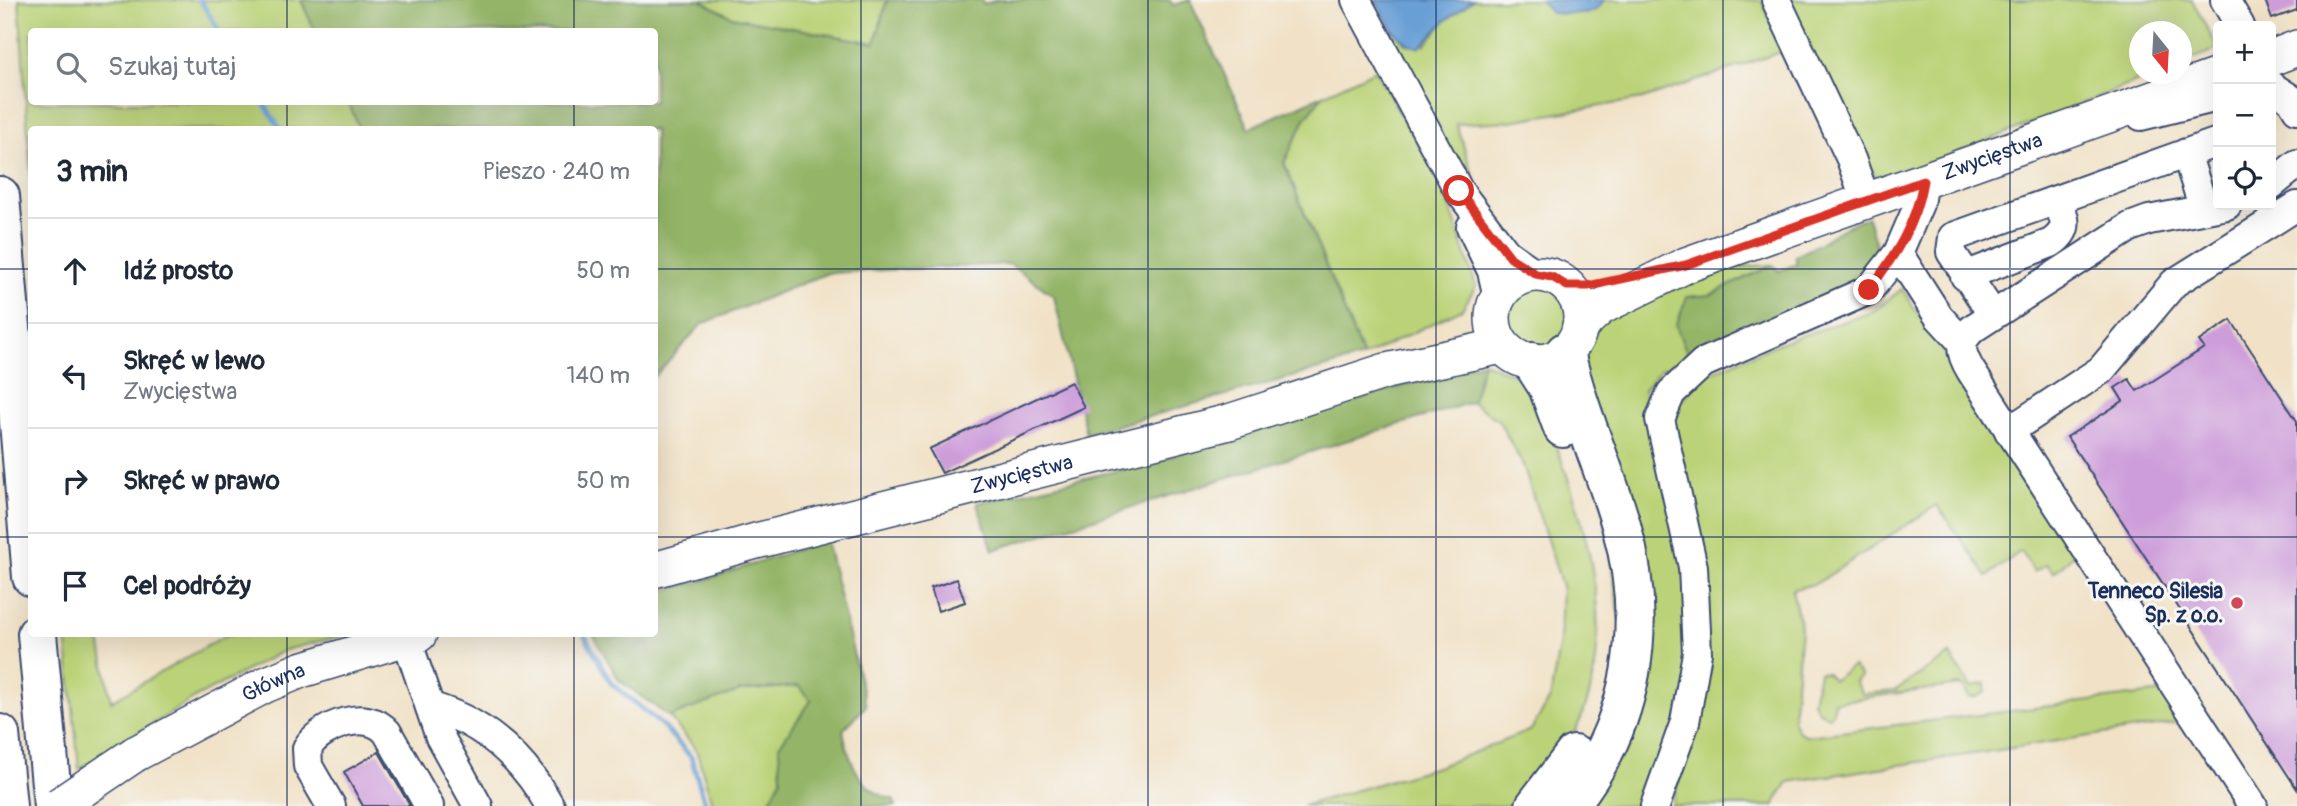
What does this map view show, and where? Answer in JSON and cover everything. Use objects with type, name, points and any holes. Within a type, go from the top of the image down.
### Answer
[{"type":"highway","points":[[0,196],[28,529]]},
{"type":"highway","points":[[1535,806],[1564,772],[1585,737],[1598,704],[1611,635],[1611,601],[1597,527],[1548,387],[1545,346]]},
{"type":"highway","points":[[1545,346],[1621,525],[1633,579],[1637,615],[1630,685],[1618,721],[1598,765],[1568,806]]},
{"type":"highway","points":[[37,637],[56,800]]},
{"type":"highway","points":[[0,734],[7,806]]},
{"type":"main road","points":[[2276,56],[2297,48]]},
{"type":"main road","name":"Zwycięstwa","points":[[658,569],[756,541],[1203,429],[1386,371],[1545,346],[1601,307],[1686,265],[2213,78]]},
{"type":"main road","name":"Zwycięstwa","points":[[1551,280],[1595,285],[1686,265]]},
{"type":"main road","points":[[1517,279],[1551,280],[1577,301],[1545,346],[1494,329],[1495,304],[1517,279]]},
{"type":"main road","name":"Zwycięstwa","points":[[1386,371],[1469,330],[1495,304]]},
{"type":"main road","name":"Główna","points":[[56,800],[135,754],[265,685],[301,670],[406,637]]},
{"type":"street","points":[[1356,0],[1459,191],[1506,253],[1551,280]]},
{"type":"street","points":[[1776,0],[1851,159],[1866,201]]},
{"type":"street","points":[[2225,0],[2237,21]]},
{"type":"street","points":[[2276,89],[2291,99],[2297,109]]},
{"type":"street","points":[[2093,121],[2157,114],[2213,98]]},
{"type":"street","points":[[1993,315],[1951,252],[1953,237],[2213,144]]},
{"type":"street","points":[[2186,153],[2213,203]]},
{"type":"street","points":[[2276,180],[2297,164]]},
{"type":"street","points":[[1655,806],[1685,722],[1697,653],[1693,567],[1660,419],[1671,393],[1703,363],[1869,290],[1898,253],[1919,204],[1923,181]]},
{"type":"street","points":[[1459,191],[1493,273],[1495,304]]},
{"type":"street","points":[[1965,276],[2052,243],[2062,236],[2066,227],[2061,210],[2051,202]]},
{"type":"street","points":[[2009,430],[2101,370],[2174,283],[2297,206]]},
{"type":"street","points":[[1962,342],[1968,332],[1993,315],[2140,223],[2213,207]]},
{"type":"street","points":[[2052,243],[2077,261]]},
{"type":"street","points":[[1898,253],[1939,317],[1962,342],[1966,363],[2253,806]]},
{"type":"street","points":[[413,637],[436,726],[448,754],[478,806]]},
{"type":"street","points":[[432,707],[459,716],[500,742],[525,768],[550,806]]},
{"type":"street","points":[[368,720],[418,806]]},
{"type":"street","points":[[331,806],[308,766],[307,748],[313,740],[326,732],[352,721],[368,720],[382,726],[429,806]]},
{"type":"street","points":[[411,774],[448,754]]},
{"type":"green space","points":[[19,0],[301,0],[314,28],[28,28],[28,105],[349,105],[359,126],[28,126],[28,135]]},
{"type":"green space","points":[[301,0],[700,0],[732,17],[875,43],[887,0],[982,0],[984,4],[997,0],[1169,0],[1173,5],[1190,0],[1249,128],[1323,95],[1305,119],[1284,163],[1363,357],[1086,434],[1054,296],[1010,264],[828,273],[702,324],[658,373],[658,126],[359,126],[349,105],[658,105],[658,28],[314,28]]},
{"type":"green space","points":[[700,0],[887,0],[875,44],[732,17]]},
{"type":"green space","points":[[1473,0],[1540,0],[1551,13],[1574,14],[1595,10],[1604,0],[1761,0],[1784,51],[1643,99],[1511,121],[1456,124],[1474,178],[1458,177],[1383,41],[1392,30],[1407,44],[1425,45],[1445,21]]},
{"type":"green space","points":[[1787,0],[2192,0],[2213,40],[2213,51],[2192,59],[2192,21],[2129,21],[2131,84],[1880,183],[1868,166]]},
{"type":"green space","points":[[1375,70],[1444,189],[1476,286],[1462,309],[1363,357],[1284,162],[1305,119],[1323,95]]},
{"type":"green space","points":[[1868,217],[1878,252],[1854,280],[1836,294],[1690,360],[1676,326],[1687,297],[1710,295],[1773,265],[1779,271],[1797,264],[1795,256]]},
{"type":"green space","points":[[1773,265],[1710,295],[1690,360],[1661,369],[1644,389],[1663,481],[1678,405],[1703,376],[1782,342],[1872,312],[1902,289],[2075,554],[2053,573],[2047,564],[2034,572],[2021,551],[1987,576],[1937,505],[1817,583],[1792,590],[1801,629],[1793,720],[1799,732],[1808,736],[2163,692],[2182,722],[1788,782],[1773,806],[1672,806],[1683,764],[1648,806],[1584,806],[1634,711],[1579,355],[1595,322],[1706,275],[1738,267]]},
{"type":"green space","points":[[1537,285],[1549,287],[1560,294],[1567,305],[1567,329],[1560,340],[1549,347],[1537,349],[1525,347],[1514,340],[1507,329],[1505,317],[1507,305],[1514,294],[1525,287]]},
{"type":"green space","points":[[1483,362],[1530,381],[1578,509],[1589,554],[1596,601],[1597,646],[1591,690],[1575,731],[1556,761],[1515,806],[1302,806],[1440,766],[1531,730],[1550,699],[1560,641],[1562,586],[1523,465],[1499,421],[1472,402]]},
{"type":"green space","points":[[1483,362],[1472,402],[993,550],[977,503],[1149,463]]},
{"type":"green space","points":[[826,540],[866,706],[843,730],[845,741],[852,763],[864,782],[882,796],[893,799],[896,806],[767,806],[781,779],[779,746],[811,701],[799,686],[740,691],[669,717],[619,680],[595,637],[658,637],[658,591],[702,581]]},
{"type":"green space","points":[[66,637],[100,637],[111,701],[223,637],[337,637],[285,650],[198,696],[79,769]]},
{"type":"green space","points":[[1950,655],[1971,687],[1985,683],[1985,692],[1976,697],[1968,697],[1964,687],[1959,685],[1834,702],[1833,712],[1828,717],[1818,711],[1813,702],[1819,672],[1827,673],[1833,680],[1853,666],[1861,676],[1855,681],[1862,694],[1894,691]]},
{"type":"green space","points":[[799,686],[811,701],[779,746],[782,779],[767,806],[713,806],[696,749],[669,717],[740,691]]},
{"type":"water","points":[[1375,0],[1473,0],[1445,21],[1419,48],[1398,35]]},
{"type":"water","points":[[1540,0],[1604,0],[1595,10],[1574,14],[1551,13]]},
{"type":"building","points":[[2265,0],[2297,0],[2297,10],[2272,19]]},
{"type":"building","name":"Tenneco Silesia Sp. z o.o.","points":[[2231,320],[2297,421],[2297,789],[2067,437],[2123,401],[2115,388],[2129,379],[2137,391],[2204,348],[2199,341]]},
{"type":"building","points":[[1071,382],[1084,407],[942,473],[929,449]]},
{"type":"building","points":[[957,579],[965,602],[938,611],[931,588]]},
{"type":"building","points":[[379,752],[410,806],[363,806],[344,772]]},
{"type":"waterway","points":[[200,0],[218,28]]},
{"type":"waterway","points":[[265,105],[278,126]]},
{"type":"waterway","points":[[586,637],[611,683],[664,727],[691,757],[706,806]]},
{"type":"place","name":"Tenneco Silesia Sp. z o.o.","points":[[2237,603]]},
{"type":"route","points":[[1459,191],[1511,258],[1536,274],[1558,279],[1567,286],[1588,286],[1686,265],[1923,181],[1919,204],[1898,253],[1869,290]]}]
